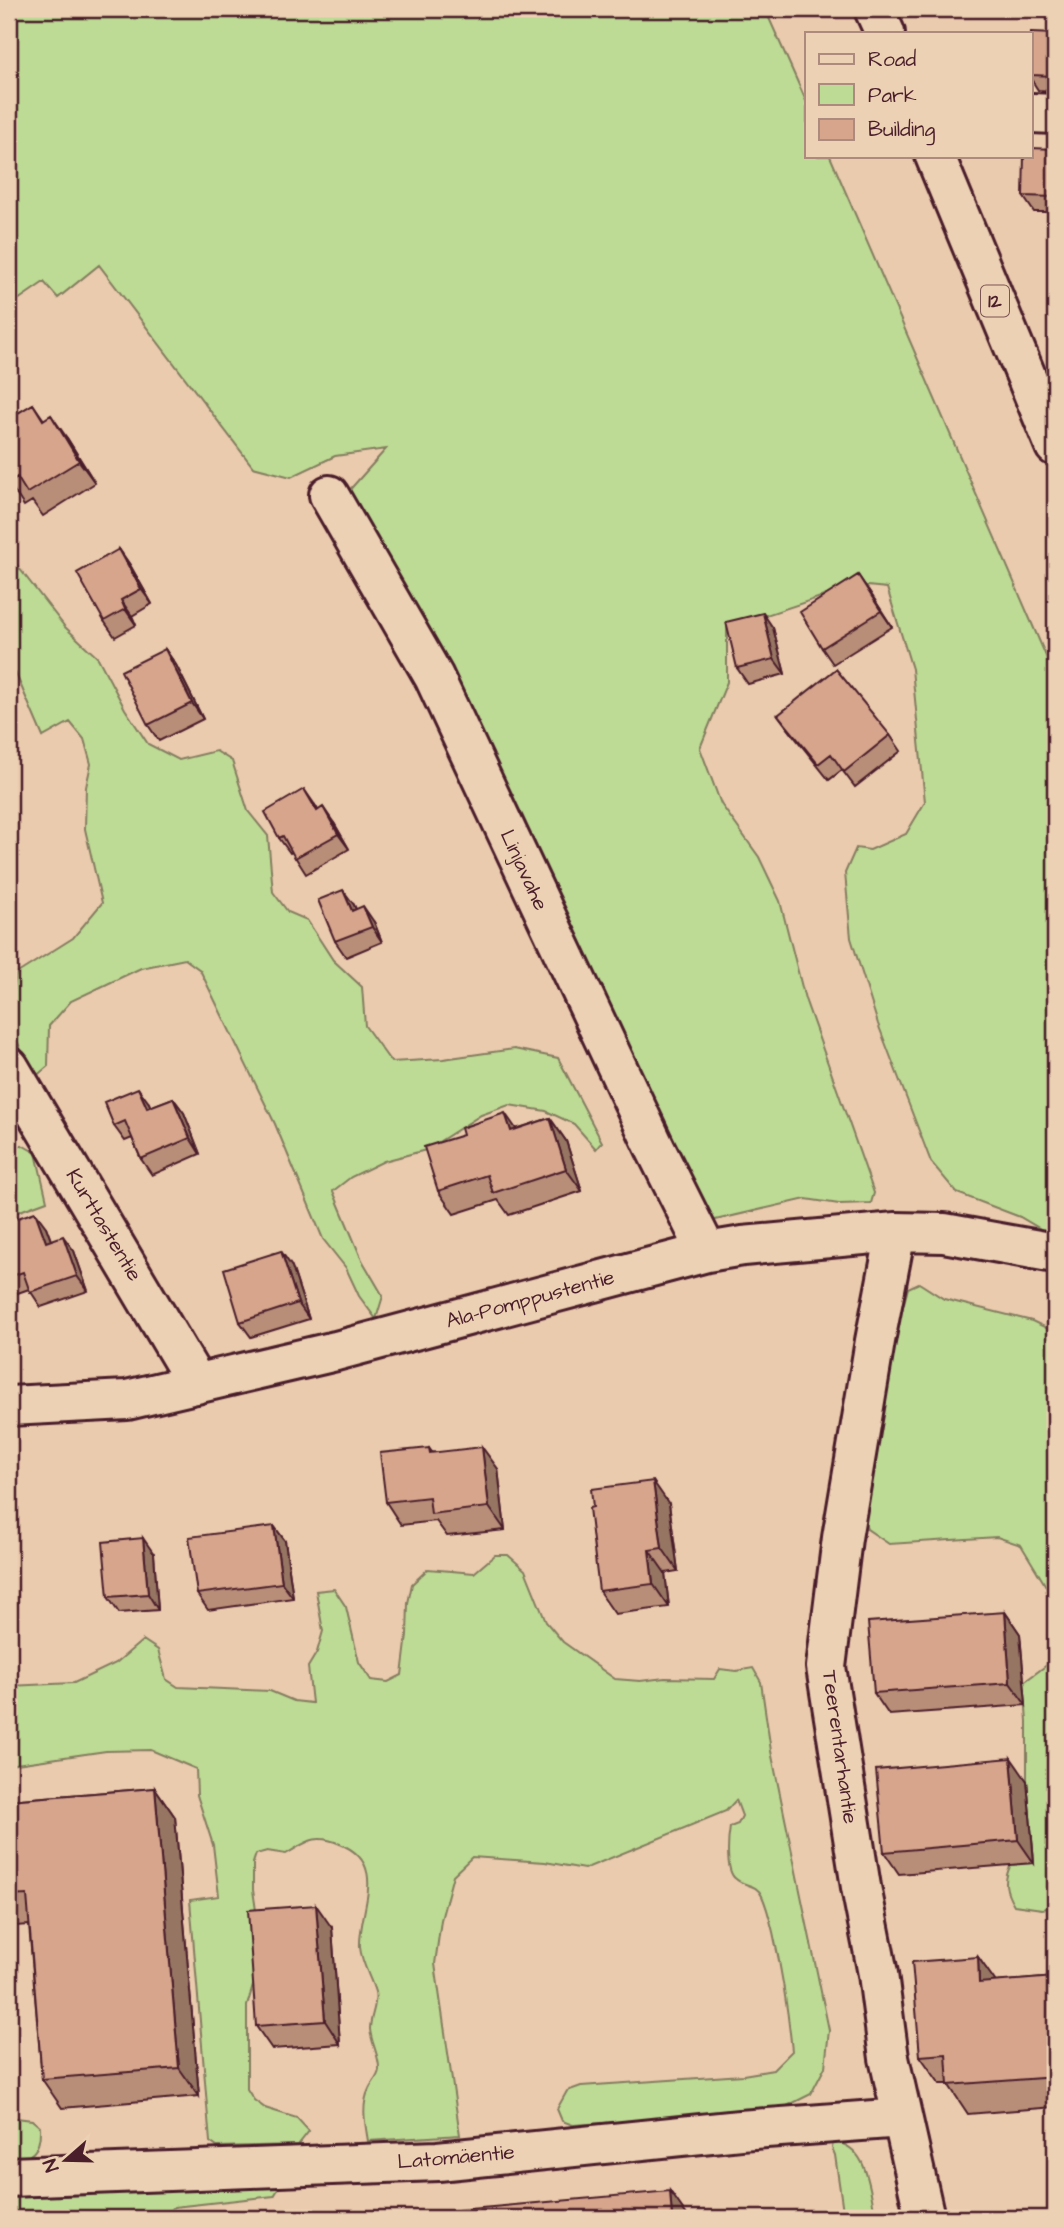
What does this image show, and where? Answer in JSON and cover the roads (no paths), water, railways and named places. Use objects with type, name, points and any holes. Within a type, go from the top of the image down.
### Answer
[{"type":"main road","points":[[874,9],[884,32]]},
{"type":"main road","points":[[1032,113],[1055,114]]},
{"type":"main road","name":"12","points":[[936,158],[1055,446]]},
{"type":"main road","name":"Linjavahe","points":[[329,495],[434,677],[655,1148],[707,1252]]},
{"type":"main road","name":"Kurttastentie","points":[[9,1067],[197,1384]]},
{"type":"main road","name":"Ala-Pomppustentie","points":[[9,1406],[127,1400],[336,1351],[707,1252],[743,1246],[896,1232],[944,1233],[1055,1253]]},
{"type":"main road","name":"Teerentarhantie","points":[[896,1232],[842,1538],[827,1667],[859,1875],[878,1974],[889,2058],[925,2218]]},
{"type":"main road","name":"Latomäentie","points":[[9,2177],[438,2161],[740,2130],[902,2119]]}]
